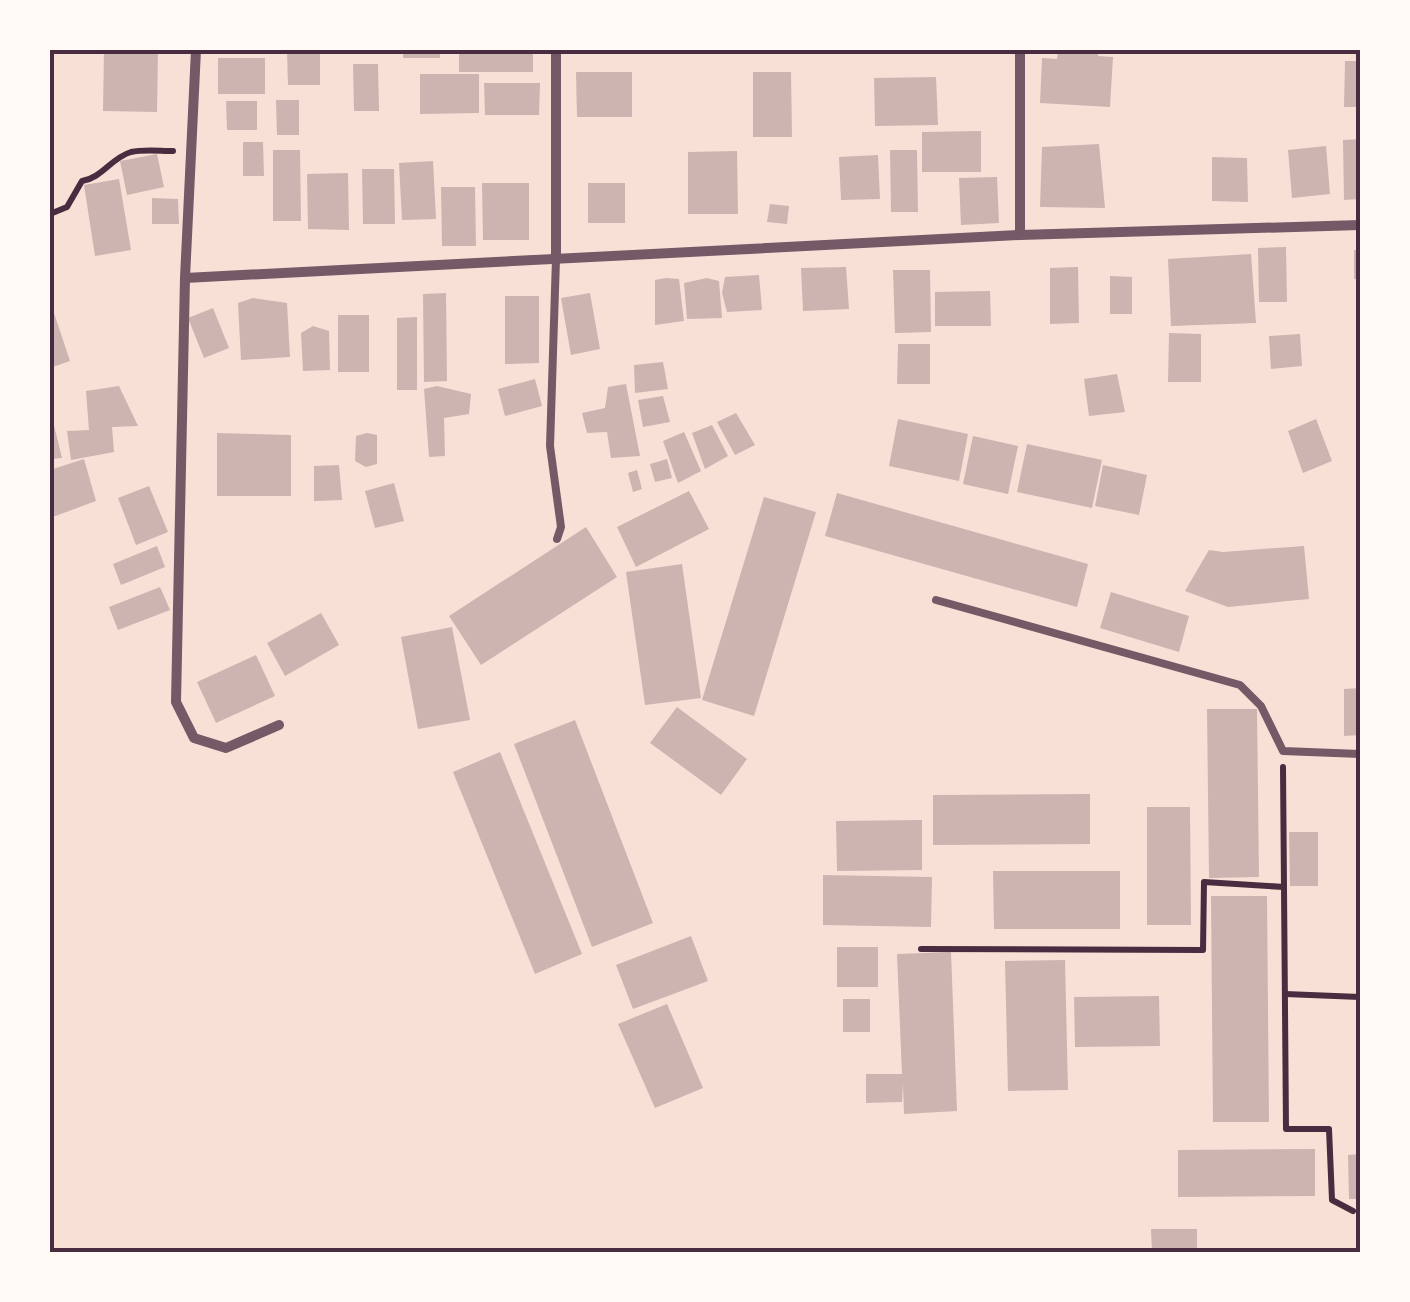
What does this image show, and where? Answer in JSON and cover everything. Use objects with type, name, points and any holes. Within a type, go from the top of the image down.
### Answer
[{"type":"street","points":[[196,50],[185,278],[176,702],[194,738],[226,748],[278,725]]},
{"type":"street","points":[[556,50],[556,260]]},
{"type":"street","points":[[1020,50],[1020,235]]},
{"type":"street","points":[[185,278],[1020,235],[1360,225]]},
{"type":"lane","points":[[556,260],[550,446],[561,527],[557,540]]},
{"type":"lane","points":[[936,600],[1240,685],[1261,706],[1283,751],[1360,754]]},
{"type":"path","points":[[50,214],[66,208],[82,181],[94,179],[131,152],[194,149]]},
{"type":"path","points":[[1283,751],[1286,1130],[1329,1129],[1332,1200],[1353,1211]]},
{"type":"path","points":[[920,949],[1203,950],[1204,882],[1284,887]]},
{"type":"path","points":[[1285,994],[1360,997]]},
{"type":"building","points":[[104,50],[158,50],[157,112],[103,111]]},
{"type":"building","points":[[320,50],[320,85],[288,85],[287,51]]},
{"type":"building","points":[[403,50],[440,50],[440,58],[403,58]]},
{"type":"building","points":[[459,50],[533,50],[533,72],[459,72]]},
{"type":"building","points":[[1058,50],[1099,50],[1098,56],[1113,57],[1110,107],[1040,103],[1042,58],[1057,59]]},
{"type":"building","points":[[218,58],[265,58],[265,94],[218,94]]},
{"type":"building","points":[[1345,61],[1360,61],[1360,107],[1344,107]]},
{"type":"building","points":[[353,64],[378,64],[379,111],[354,111]]},
{"type":"building","points":[[576,72],[632,72],[632,117],[577,117]]},
{"type":"building","points":[[753,72],[791,72],[792,137],[753,137]]},
{"type":"building","points":[[420,74],[479,74],[479,113],[420,114]]},
{"type":"building","points":[[936,77],[938,125],[875,126],[874,78]]},
{"type":"building","points":[[484,83],[540,83],[539,115],[485,115]]},
{"type":"building","points":[[276,100],[299,100],[299,135],[277,135]]},
{"type":"building","points":[[226,101],[257,101],[257,130],[227,130]]},
{"type":"building","points":[[981,131],[981,172],[922,172],[922,132]]},
{"type":"building","points":[[1360,139],[1360,199],[1344,200],[1343,140]]},
{"type":"building","points":[[243,142],[263,142],[264,176],[243,176]]},
{"type":"building","points":[[1099,144],[1105,208],[1040,207],[1042,147]]},
{"type":"building","points":[[1326,146],[1330,194],[1292,198],[1288,150]]},
{"type":"building","points":[[273,150],[300,150],[301,221],[273,221]]},
{"type":"building","points":[[890,150],[917,150],[918,212],[891,212]]},
{"type":"building","points":[[737,151],[738,214],[688,214],[688,152]]},
{"type":"building","points":[[157,154],[164,187],[127,195],[120,161]]},
{"type":"building","points":[[878,155],[880,199],[841,200],[839,157]]},
{"type":"building","points":[[1212,157],[1247,158],[1248,202],[1212,201]]},
{"type":"building","points":[[433,161],[436,219],[402,220],[399,163]]},
{"type":"building","points":[[362,169],[394,169],[395,224],[363,224]]},
{"type":"building","points":[[348,173],[349,230],[308,229],[307,174]]},
{"type":"building","points":[[997,177],[999,223],[961,225],[959,178]]},
{"type":"building","points":[[119,179],[131,250],[95,256],[84,185]]},
{"type":"building","points":[[482,183],[529,183],[529,240],[483,240]]},
{"type":"building","points":[[588,183],[625,183],[625,223],[588,223]]},
{"type":"building","points":[[441,187],[475,187],[476,246],[442,246]]},
{"type":"building","points":[[152,198],[178,199],[179,224],[152,224]]},
{"type":"building","points":[[770,204],[789,206],[787,224],[767,222]]},
{"type":"building","points":[[1286,247],[1287,302],[1259,302],[1258,248]]},
{"type":"building","points":[[1354,250],[1360,250],[1360,279],[1354,279]]},
{"type":"building","points":[[1251,254],[1256,323],[1171,326],[1168,259]]},
{"type":"building","points":[[846,267],[849,309],[803,311],[801,268]]},
{"type":"building","points":[[1078,267],[1079,323],[1050,324],[1050,268]]},
{"type":"building","points":[[893,270],[930,270],[931,332],[895,333]]},
{"type":"building","points":[[759,275],[762,310],[727,312],[722,293],[725,277]]},
{"type":"building","points":[[1110,276],[1132,277],[1132,314],[1110,314]]},
{"type":"building","points":[[707,278],[719,281],[722,318],[687,319],[684,283]]},
{"type":"building","points":[[679,279],[684,321],[655,325],[655,280]]},
{"type":"building","points":[[990,291],[991,326],[935,326],[935,292]]},
{"type":"building","points":[[446,293],[447,381],[424,382],[423,294]]},
{"type":"building","points":[[590,293],[600,349],[571,355],[561,298]]},
{"type":"building","points":[[505,296],[539,296],[539,363],[505,364]]},
{"type":"building","points":[[253,298],[287,303],[290,357],[241,360],[238,303]]},
{"type":"building","points":[[50,305],[70,361],[50,368]]},
{"type":"building","points":[[213,308],[229,348],[204,358],[188,318]]},
{"type":"building","points":[[338,315],[369,315],[369,372],[338,372]]},
{"type":"building","points":[[417,317],[417,390],[397,390],[397,318]]},
{"type":"building","points":[[313,326],[329,331],[330,370],[303,371],[301,333]]},
{"type":"building","points":[[1169,333],[1201,334],[1201,382],[1168,382]]},
{"type":"building","points":[[1300,334],[1302,366],[1271,369],[1269,336]]},
{"type":"building","points":[[898,344],[930,344],[930,384],[897,384]]},
{"type":"building","points":[[663,362],[668,389],[635,393],[634,365]]},
{"type":"building","points":[[1117,374],[1125,412],[1089,416],[1084,379]]},
{"type":"building","points":[[535,379],[542,406],[505,416],[498,389]]},
{"type":"building","points":[[626,384],[640,456],[611,458],[607,432],[587,433],[582,413],[605,408],[608,387]]},
{"type":"building","points":[[119,386],[138,426],[112,427],[114,452],[71,460],[67,431],[89,430],[86,391]]},
{"type":"building","points":[[437,386],[471,394],[469,414],[444,418],[445,456],[429,457],[424,389]]},
{"type":"building","points":[[663,396],[670,422],[643,427],[638,400]]},
{"type":"building","points":[[736,413],[755,445],[735,455],[717,422]]},
{"type":"building","points":[[898,419],[968,434],[959,481],[889,466]]},
{"type":"building","points":[[1316,419],[1332,461],[1303,473],[1288,431]]},
{"type":"building","points":[[54,425],[62,458],[50,459],[50,426]]},
{"type":"building","points":[[712,425],[728,456],[705,469],[692,433]]},
{"type":"building","points":[[684,432],[701,471],[678,483],[663,441]]},
{"type":"building","points":[[217,433],[291,435],[291,496],[217,496]]},
{"type":"building","points":[[377,435],[377,464],[366,467],[355,461],[356,436]]},
{"type":"building","points":[[973,436],[1018,446],[1008,494],[963,484]]},
{"type":"building","points":[[1027,444],[1102,460],[1092,508],[1017,492]]},
{"type":"building","points":[[84,459],[96,501],[50,518],[50,470]]},
{"type":"building","points":[[667,459],[672,478],[655,482],[650,464]]},
{"type":"building","points":[[339,465],[342,500],[314,501],[314,466]]},
{"type":"building","points":[[1103,465],[1147,475],[1139,515],[1095,506]]},
{"type":"building","points":[[637,470],[642,489],[633,492],[628,473]]},
{"type":"building","points":[[394,483],[404,521],[375,528],[365,491]]},
{"type":"building","points":[[149,486],[168,532],[136,545],[118,498]]},
{"type":"building","points":[[689,491],[709,529],[636,567],[617,527]]},
{"type":"building","points":[[837,493],[1088,564],[1077,607],[825,536]]},
{"type":"building","points":[[764,497],[816,512],[754,716],[702,700]]},
{"type":"building","points":[[586,527],[617,577],[481,665],[449,616]]},
{"type":"building","points":[[157,546],[165,567],[121,585],[113,564]]},
{"type":"building","points":[[1304,546],[1309,599],[1228,607],[1185,591],[1209,550]]},
{"type":"building","points":[[682,564],[701,698],[645,705],[626,572]]},
{"type":"building","points":[[160,587],[170,610],[118,630],[109,607]]},
{"type":"building","points":[[1111,592],[1189,616],[1179,652],[1100,628]]},
{"type":"building","points":[[321,613],[339,645],[285,676],[267,643]]},
{"type":"building","points":[[452,627],[470,720],[418,729],[401,637]]},
{"type":"building","points":[[256,655],[275,696],[216,723],[197,682]]},
{"type":"building","points":[[1360,688],[1360,735],[1344,736],[1344,689]]},
{"type":"building","points":[[677,707],[747,759],[721,795],[650,743]]},
{"type":"building","points":[[1207,709],[1257,709],[1259,877],[1209,878]]},
{"type":"building","points":[[575,720],[653,923],[592,947],[514,744]]},
{"type":"building","points":[[500,752],[582,954],[535,974],[453,772]]},
{"type":"building","points":[[1090,794],[1090,844],[933,845],[933,795]]},
{"type":"building","points":[[1147,807],[1190,807],[1191,925],[1147,925]]},
{"type":"building","points":[[922,820],[922,870],[837,871],[836,821]]},
{"type":"building","points":[[1289,832],[1318,832],[1318,886],[1290,886]]},
{"type":"building","points":[[993,871],[1120,871],[1120,929],[994,929]]},
{"type":"building","points":[[823,875],[932,877],[931,927],[823,925]]},
{"type":"building","points":[[1211,896],[1267,896],[1269,1122],[1213,1122]]},
{"type":"building","points":[[691,936],[708,981],[633,1009],[616,965]]},
{"type":"building","points":[[837,947],[878,947],[878,987],[837,987]]},
{"type":"building","points":[[951,952],[957,1111],[904,1114],[903,1084],[902,1102],[866,1103],[866,1074],[902,1074],[897,954]]},
{"type":"building","points":[[1065,960],[1068,1090],[1008,1091],[1005,961]]},
{"type":"building","points":[[1159,996],[1160,1046],[1075,1047],[1074,997]]},
{"type":"building","points":[[843,999],[870,999],[870,1032],[843,1032]]},
{"type":"building","points":[[667,1004],[703,1088],[655,1108],[618,1024]]},
{"type":"building","points":[[1315,1149],[1315,1196],[1178,1197],[1178,1150]]},
{"type":"building","points":[[1360,1154],[1360,1199],[1349,1199],[1348,1155]]},
{"type":"building","points":[[1151,1229],[1197,1229],[1197,1252],[1152,1252]]}]
